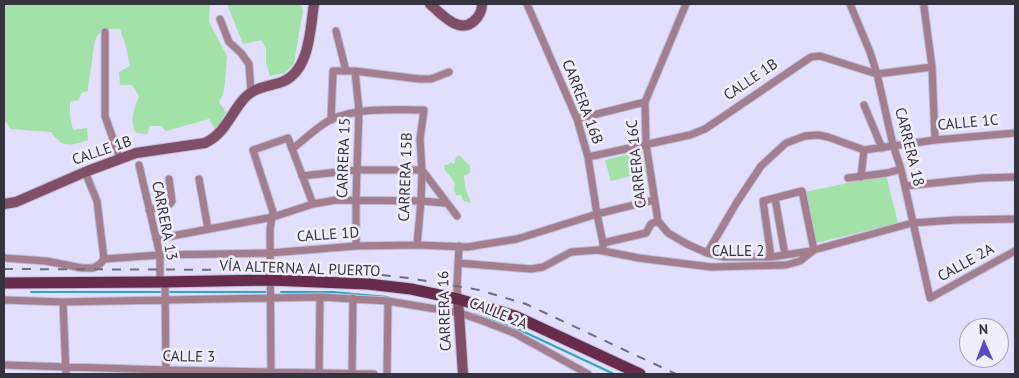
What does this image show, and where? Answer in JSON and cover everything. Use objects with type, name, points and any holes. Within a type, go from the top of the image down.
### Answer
[{"type":"main road","name":"VÍA ALTERNA AL PUERTO","points":[[4,283],[164,290],[270,290],[368,284],[411,289],[459,307],[515,316],[640,374]]},
{"type":"street","points":[[220,19],[229,42],[243,55],[249,64],[251,92],[290,78],[298,70],[305,53],[314,4]]},
{"type":"street","points":[[430,4],[447,19],[456,24],[464,25],[471,24],[478,18],[482,4]]},
{"type":"street","name":"CARRERA 16B","points":[[527,4],[577,119],[588,157],[603,247]]},
{"type":"street","name":"CARRERA 16C","points":[[686,4],[645,102],[646,144],[658,221],[668,233],[687,244],[707,253],[724,257],[771,257],[814,250]]},
{"type":"street","name":"CARRERA 18","points":[[851,5],[877,74],[930,298]]},
{"type":"street","points":[[924,6],[932,67],[935,140]]},
{"type":"street","points":[[336,31],[346,71]]},
{"type":"street","points":[[106,32],[105,116],[120,159]]},
{"type":"street","name":"CALLE 1B","points":[[588,157],[690,135],[705,129],[811,57],[820,56],[877,74],[932,67]]},
{"type":"street","points":[[331,120],[333,72],[355,71],[419,79],[431,79],[449,72]]},
{"type":"street","name":"CARRERA 15","points":[[355,71],[359,111],[356,170],[356,246]]},
{"type":"street","name":"CALLE 1B","points":[[4,204],[16,202],[85,172],[136,154],[205,143],[215,138],[242,100],[251,92]]},
{"type":"street","points":[[577,119],[645,102]]},
{"type":"street","points":[[864,105],[882,148]]},
{"type":"street","name":"CARRERA 15B","points":[[359,111],[424,110],[420,140],[421,200],[416,245]]},
{"type":"street","points":[[292,149],[331,120],[359,111]]},
{"type":"street","name":"CALLE 1C","points":[[864,150],[935,140],[1015,133]]},
{"type":"street","points":[[707,253],[761,166],[780,147],[805,136],[818,135],[864,150],[861,177]]},
{"type":"street","points":[[271,373],[270,229],[273,212],[253,150],[288,138],[313,204]]},
{"type":"street","name":"CARRERA 13","points":[[139,165],[160,255],[164,290],[166,372]]},
{"type":"street","points":[[848,178],[887,173],[901,169]]},
{"type":"street","points":[[302,176],[356,170],[422,170],[445,203],[449,205],[457,216]]},
{"type":"street","points":[[85,172],[97,201],[104,258]]},
{"type":"street","points":[[905,186],[982,178],[1015,177]]},
{"type":"street","points":[[149,210],[170,204],[172,201],[169,179]]},
{"type":"street","points":[[198,179],[208,229]]},
{"type":"street","points":[[771,257],[764,201],[802,191],[814,250]]},
{"type":"street","points":[[775,198],[785,255]]},
{"type":"street","name":"CALLE 1D","points":[[156,239],[273,217],[313,204],[336,200],[421,200],[445,203]]},
{"type":"street","name":"CALLE 1D","points":[[4,258],[46,261],[82,268],[94,268],[104,258],[270,253],[356,246],[416,245],[467,247],[517,239],[597,214],[654,200]]},
{"type":"street","name":"CALLE 2","points":[[458,263],[531,269],[543,267],[572,252],[603,247],[639,258],[711,267],[786,265],[800,261],[814,250],[912,224],[955,220],[1015,219]]},
{"type":"street","points":[[603,247],[646,233],[651,224],[658,221]]},
{"type":"street","name":"CARRERA 16","points":[[459,246],[457,286],[463,374]]},
{"type":"street","name":"CALLE 2A","points":[[930,298],[1015,252]]},
{"type":"street","name":"CALLE 2A","points":[[4,300],[63,302],[164,290],[178,298],[270,290],[320,297],[459,307],[514,333],[588,374]]},
{"type":"street","points":[[319,373],[320,297]]},
{"type":"street","points":[[352,374],[353,298]]},
{"type":"street","points":[[388,301],[388,374]]},
{"type":"street","points":[[63,302],[66,370]]},
{"type":"street","name":"CALLE 3","points":[[4,364],[66,370],[374,374]]},
{"type":"green space","points":[[4,4],[210,4],[209,22],[227,56],[225,83],[219,102],[226,112],[216,131],[209,119],[166,131],[161,126],[149,126],[148,134],[136,133],[133,119],[139,96],[132,85],[120,85],[119,72],[130,66],[120,29],[110,29],[99,34],[94,45],[88,91],[81,93],[79,100],[70,102],[73,130],[87,128],[88,140],[77,144],[67,144],[59,141],[51,132],[10,129],[4,121]]},
{"type":"green space","points":[[227,4],[301,4],[303,11],[294,63],[285,73],[270,76],[266,63],[266,48],[261,40],[243,44]]},
{"type":"green space","points":[[641,151],[646,172],[611,181],[605,160]]},
{"type":"green space","points":[[459,155],[470,166],[470,173],[464,176],[465,187],[471,203],[464,201],[461,195],[456,195],[454,190],[455,183],[445,170],[444,165],[448,165],[451,162],[454,164],[456,157]]},
{"type":"green space","points":[[886,175],[898,223],[816,243],[805,192]]},
{"type":"waterway","points":[[31,292],[267,292]]},
{"type":"waterway","points":[[281,292],[333,292],[388,297]]},
{"type":"waterway","points":[[474,314],[520,330],[614,374]]},
{"type":"railway","points":[[4,269],[286,270],[355,272],[408,278],[479,290],[526,304],[676,374]]}]
